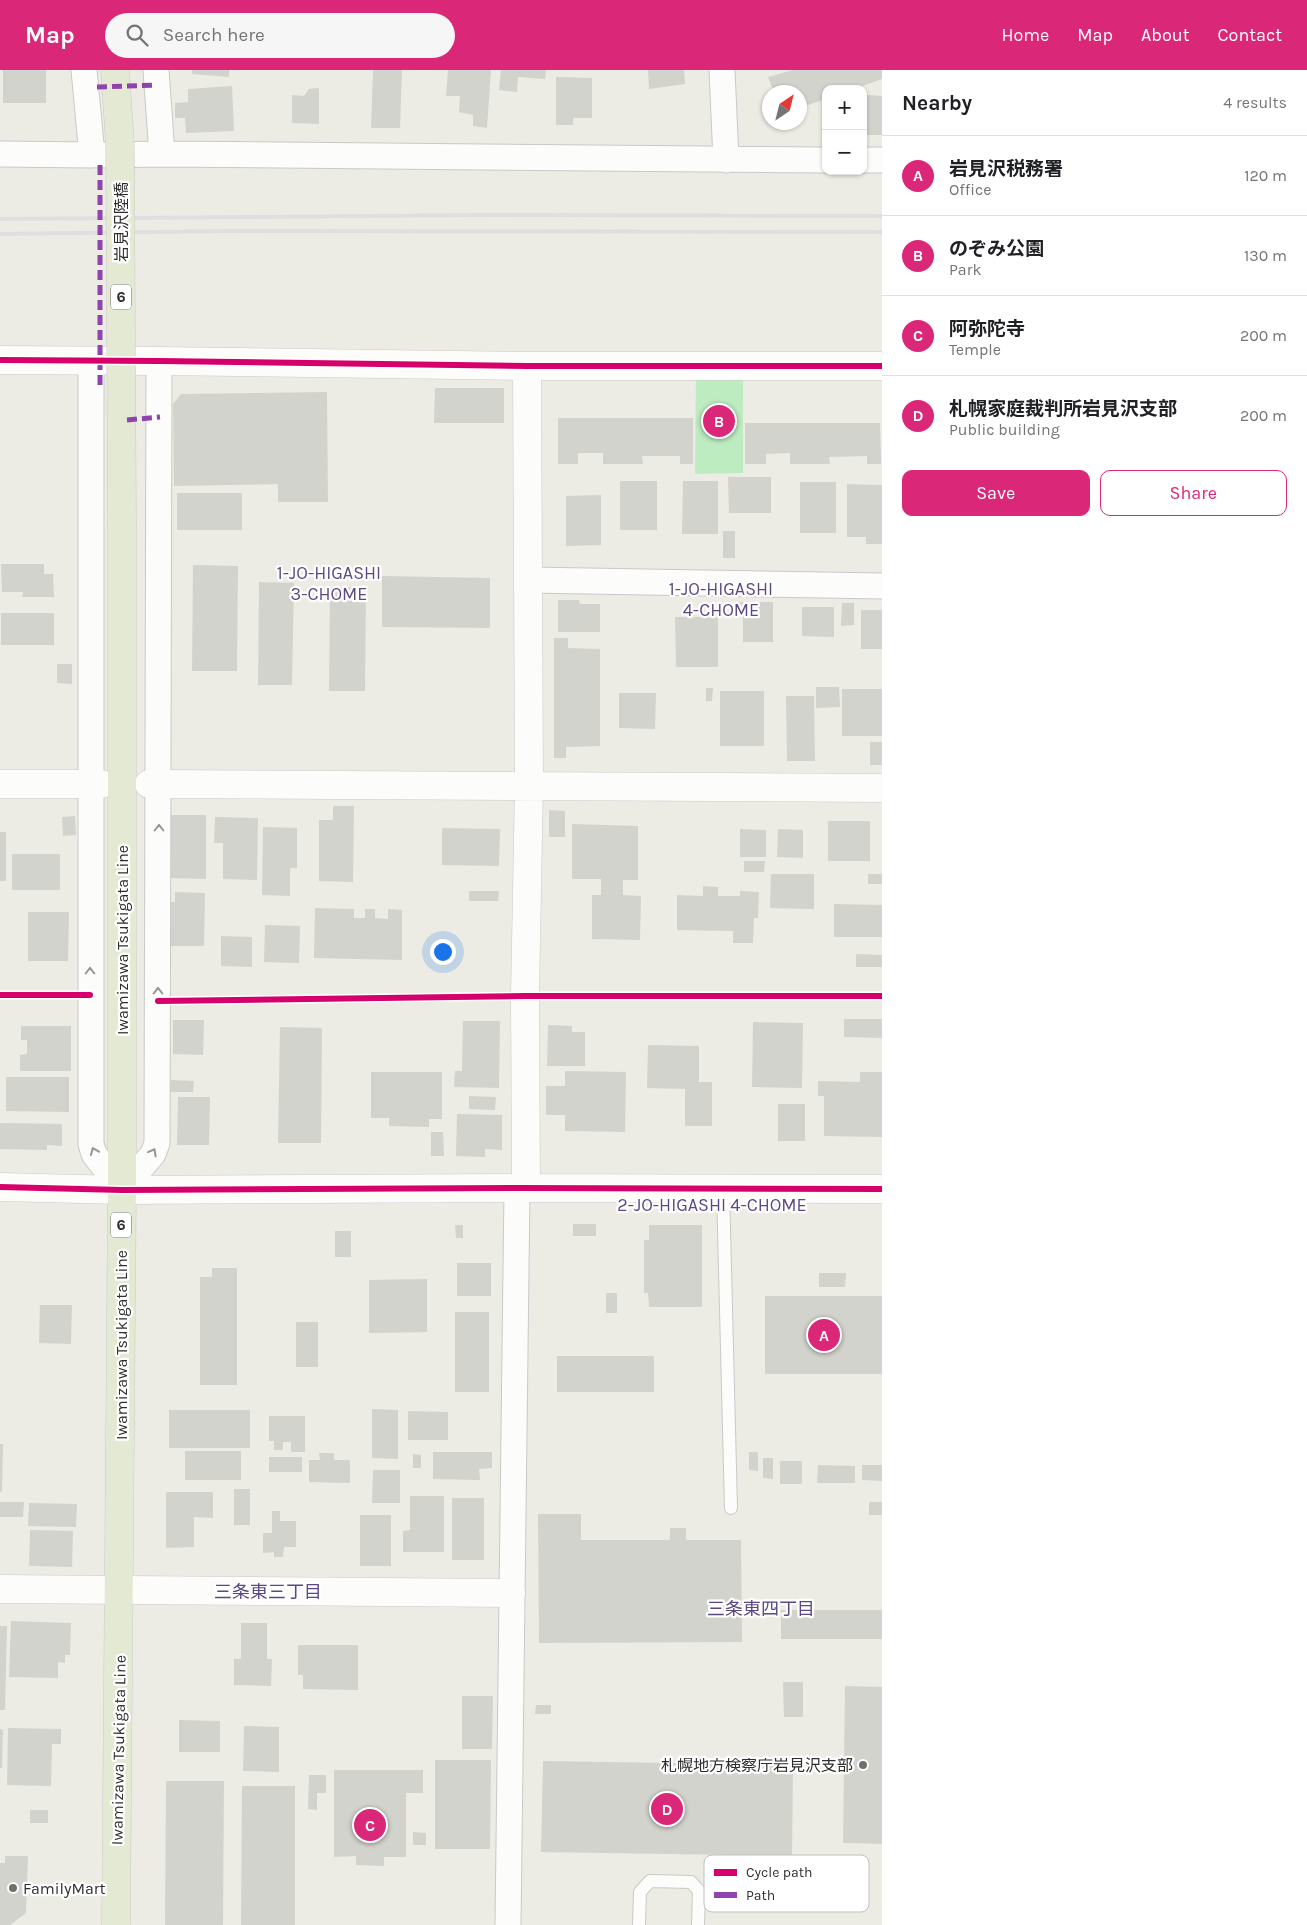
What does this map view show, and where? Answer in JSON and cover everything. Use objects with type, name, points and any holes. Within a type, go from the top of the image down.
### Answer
[{"type":"main road","name":"岩見沢陸橋","points":[[115,70],[120,144],[122,524]]},
{"type":"main road","name":"Iwamizawa Tsukigata Line","points":[[116,1925],[122,1190],[122,524]]},
{"type":"street","points":[[84,70],[92,155]]},
{"type":"street","points":[[156,70],[162,154]]},
{"type":"street","points":[[722,70],[726,160]]},
{"type":"street","points":[[0,154],[822,160]]},
{"type":"street","points":[[867,160],[882,160]]},
{"type":"street","points":[[0,360],[527,366],[882,366]]},
{"type":"street","points":[[91,360],[96,784],[91,1144],[94,1154],[122,1190]]},
{"type":"street","points":[[122,1190],[153,1154],[157,1143],[154,784],[159,361]]},
{"type":"street","points":[[508,1925],[511,1593],[522,1188],[529,785],[527,366]]},
{"type":"street","points":[[528,580],[882,586]]},
{"type":"street","points":[[0,784],[96,784]]},
{"type":"street","points":[[154,784],[882,788]]},
{"type":"street","points":[[0,1187],[122,1190],[882,1189]]},
{"type":"street","points":[[0,1589],[511,1593]]},
{"type":"lane","points":[[723,1189],[731,1508]]},
{"type":"lane","points":[[640,1925],[640,1892],[650,1880],[691,1882],[699,1891],[698,1925]]},
{"type":"green space","points":[[743,369],[743,473],[695,474],[696,370]]},
{"type":"building","points":[[3,70],[46,70],[46,103],[3,103]]},
{"type":"building","points":[[192,70],[229,70],[229,77],[192,74]]},
{"type":"building","points":[[373,70],[402,70],[400,128],[371,128]]},
{"type":"building","points":[[448,70],[491,70],[487,128],[473,126],[473,115],[459,112],[460,96],[446,96]]},
{"type":"building","points":[[501,70],[546,70],[545,79],[518,77],[517,92],[499,90]]},
{"type":"building","points":[[648,70],[684,70],[685,84],[649,89]]},
{"type":"building","points":[[793,70],[882,70],[882,79],[865,85],[822,85],[822,100],[807,105],[807,85],[771,85],[768,77]]},
{"type":"building","points":[[556,77],[592,78],[592,118],[573,118],[573,125],[556,125]]},
{"type":"building","points":[[232,86],[234,131],[186,133],[185,118],[175,118],[175,103],[188,102],[188,89]]},
{"type":"building","points":[[319,88],[319,124],[292,123],[292,95],[304,96],[309,89]]},
{"type":"building","points":[[867,95],[882,96],[882,135],[867,135]]},
{"type":"building","points":[[435,388],[504,388],[504,423],[434,423]]},
{"type":"building","points":[[327,392],[328,502],[278,502],[278,484],[174,486],[173,404],[181,394]]},
{"type":"building","points":[[558,418],[693,418],[693,464],[680,464],[680,456],[642,456],[643,464],[603,464],[603,453],[578,453],[578,464],[558,464]]},
{"type":"building","points":[[745,423],[880,423],[881,464],[867,464],[867,456],[829,457],[830,464],[790,464],[790,453],[766,454],[766,464],[745,464]]},
{"type":"building","points":[[728,477],[771,477],[771,513],[729,513]]},
{"type":"building","points":[[620,481],[657,481],[657,530],[620,530]]},
{"type":"building","points":[[683,481],[718,481],[718,534],[682,534]]},
{"type":"building","points":[[800,482],[836,482],[836,533],[800,533]]},
{"type":"building","points":[[847,484],[882,485],[882,544],[866,544],[866,537],[847,537]]},
{"type":"building","points":[[177,493],[242,493],[242,530],[177,530]]},
{"type":"building","points":[[601,495],[601,545],[566,546],[566,496]]},
{"type":"building","points":[[723,531],[735,531],[735,558],[723,558]]},
{"type":"building","points":[[1,564],[44,564],[44,574],[53,574],[54,597],[22,597],[23,592],[2,592]]},
{"type":"building","points":[[193,565],[238,566],[237,671],[192,671]]},
{"type":"building","points":[[382,576],[490,578],[490,628],[382,627]]},
{"type":"building","points":[[259,582],[294,583],[292,685],[258,685]]},
{"type":"building","points":[[330,587],[366,587],[365,691],[329,691]]},
{"type":"building","points":[[558,600],[579,600],[580,604],[600,604],[600,632],[558,632]]},
{"type":"building","points":[[735,602],[773,602],[773,642],[743,642],[743,614],[734,614]]},
{"type":"building","points":[[842,603],[854,603],[854,625],[841,626]]},
{"type":"building","points":[[802,607],[834,607],[834,637],[802,636]]},
{"type":"building","points":[[861,610],[882,610],[882,649],[861,649]]},
{"type":"building","points":[[1,613],[54,613],[54,645],[1,645]]},
{"type":"building","points":[[675,617],[718,617],[718,667],[676,667]]},
{"type":"building","points":[[554,638],[568,638],[568,648],[600,649],[600,746],[566,747],[566,758],[554,758]]},
{"type":"building","points":[[57,664],[72,664],[72,684],[57,683]]},
{"type":"building","points":[[816,687],[839,687],[840,707],[816,708]]},
{"type":"building","points":[[706,688],[713,688],[712,701],[706,701]]},
{"type":"building","points":[[842,689],[882,689],[882,736],[842,736]]},
{"type":"building","points":[[720,691],[764,691],[764,746],[720,746]]},
{"type":"building","points":[[619,693],[656,693],[655,729],[619,728]]},
{"type":"building","points":[[786,696],[814,696],[815,761],[787,761]]},
{"type":"building","points":[[870,742],[882,742],[882,765],[870,765]]},
{"type":"building","points":[[333,806],[354,806],[353,882],[319,881],[319,820],[333,820]]},
{"type":"building","points":[[549,810],[565,811],[565,837],[549,837]]},
{"type":"building","points":[[170,815],[206,815],[206,879],[169,878]]},
{"type":"building","points":[[75,816],[76,835],[63,836],[62,817]]},
{"type":"building","points":[[215,817],[258,818],[257,880],[223,879],[223,843],[214,843]]},
{"type":"building","points":[[828,821],[870,821],[870,861],[828,861]]},
{"type":"building","points":[[572,824],[638,826],[638,880],[623,880],[623,895],[641,896],[640,940],[592,939],[592,895],[601,895],[601,879],[572,879]]},
{"type":"building","points":[[263,827],[297,828],[297,868],[290,868],[290,896],[262,895]]},
{"type":"building","points":[[442,828],[500,829],[499,866],[442,865]]},
{"type":"building","points":[[740,829],[766,830],[766,857],[740,857]]},
{"type":"building","points":[[778,829],[803,830],[803,858],[777,857]]},
{"type":"building","points":[[0,832],[6,832],[6,881],[0,881]]},
{"type":"building","points":[[12,854],[60,854],[60,890],[12,890]]},
{"type":"building","points":[[744,861],[765,861],[764,872],[744,872]]},
{"type":"building","points":[[771,874],[814,874],[814,909],[770,908]]},
{"type":"building","points":[[868,874],[882,874],[882,884],[868,884]]},
{"type":"building","points":[[703,886],[718,887],[718,896],[740,896],[740,891],[759,892],[758,918],[754,918],[753,943],[733,943],[733,931],[677,930],[677,895],[703,896]]},
{"type":"building","points":[[469,891],[499,891],[498,901],[469,901]]},
{"type":"building","points":[[175,892],[205,893],[204,946],[170,946],[171,902],[175,902]]},
{"type":"building","points":[[834,904],[882,905],[882,937],[834,937]]},
{"type":"building","points":[[315,908],[354,909],[354,918],[365,918],[365,909],[375,909],[375,918],[388,919],[388,909],[402,910],[402,960],[314,958]]},
{"type":"building","points":[[28,912],[69,912],[68,961],[28,961]]},
{"type":"building","points":[[265,925],[300,926],[299,963],[264,962]]},
{"type":"building","points":[[221,936],[252,937],[252,967],[221,966]]},
{"type":"building","points":[[856,954],[882,955],[882,967],[856,967]]},
{"type":"building","points":[[844,1019],[882,1019],[882,1038],[844,1037]]},
{"type":"building","points":[[173,1020],[204,1020],[203,1055],[173,1054]]},
{"type":"building","points":[[463,1021],[500,1021],[499,1088],[454,1087],[455,1071],[462,1071]]},
{"type":"building","points":[[753,1022],[803,1023],[802,1088],[752,1087]]},
{"type":"building","points":[[548,1025],[572,1026],[572,1032],[585,1032],[585,1066],[547,1066]]},
{"type":"building","points":[[21,1026],[71,1026],[71,1071],[20,1071],[20,1055],[27,1054],[27,1040],[21,1040]]},
{"type":"building","points":[[280,1027],[322,1028],[321,1143],[278,1143]]},
{"type":"building","points":[[648,1045],[699,1046],[699,1082],[712,1082],[712,1126],[685,1126],[685,1089],[647,1088]]},
{"type":"building","points":[[565,1071],[626,1072],[625,1132],[565,1131],[565,1115],[546,1115],[546,1086],[565,1086]]},
{"type":"building","points":[[371,1072],[442,1072],[442,1119],[429,1119],[429,1127],[389,1126],[389,1118],[371,1118]]},
{"type":"building","points":[[860,1072],[882,1072],[882,1137],[824,1136],[824,1096],[818,1096],[818,1081],[860,1082]]},
{"type":"building","points":[[6,1077],[69,1077],[69,1112],[6,1111]]},
{"type":"building","points":[[171,1080],[194,1081],[193,1092],[170,1092]]},
{"type":"building","points":[[469,1096],[496,1097],[495,1110],[469,1109]]},
{"type":"building","points":[[178,1097],[210,1097],[209,1145],[177,1145]]},
{"type":"building","points":[[778,1104],[805,1104],[805,1141],[778,1141]]},
{"type":"building","points":[[457,1114],[502,1115],[502,1150],[485,1149],[485,1157],[456,1156]]},
{"type":"building","points":[[0,1123],[62,1124],[62,1146],[47,1145],[47,1150],[0,1149]]},
{"type":"building","points":[[431,1132],[443,1132],[444,1156],[431,1156]]},
{"type":"building","points":[[573,1224],[596,1224],[596,1236],[573,1236]]},
{"type":"building","points":[[455,1225],[463,1225],[463,1238],[456,1238]]},
{"type":"building","points":[[649,1225],[702,1225],[702,1307],[649,1307],[648,1293],[644,1293],[644,1240],[649,1240]]},
{"type":"building","points":[[335,1231],[351,1231],[351,1257],[335,1257]]},
{"type":"building","points":[[457,1263],[491,1263],[491,1296],[457,1296]]},
{"type":"building","points":[[212,1268],[237,1268],[237,1385],[200,1385],[200,1277],[212,1277]]},
{"type":"building","points":[[819,1273],[846,1273],[845,1287],[819,1287]]},
{"type":"building","points":[[427,1279],[427,1332],[369,1333],[369,1280]]},
{"type":"building","points":[[606,1293],[617,1293],[617,1313],[606,1313]]},
{"type":"building","points":[[765,1296],[882,1296],[882,1374],[765,1374]]},
{"type":"building","points":[[40,1305],[72,1305],[71,1344],[39,1343]]},
{"type":"building","points":[[455,1312],[489,1312],[489,1392],[455,1392]]},
{"type":"building","points":[[296,1322],[318,1322],[318,1367],[296,1367]]},
{"type":"building","points":[[557,1356],[654,1356],[654,1392],[557,1392]]},
{"type":"building","points":[[372,1409],[398,1410],[398,1459],[372,1458]]},
{"type":"building","points":[[169,1410],[250,1410],[250,1448],[169,1448]]},
{"type":"building","points":[[408,1411],[448,1412],[448,1440],[408,1440]]},
{"type":"building","points":[[269,1416],[305,1416],[305,1452],[291,1452],[291,1442],[283,1442],[283,1450],[274,1450],[274,1441],[269,1441]]},
{"type":"building","points":[[0,1444],[3,1444],[2,1492],[0,1492]]},
{"type":"building","points":[[185,1451],[241,1451],[241,1480],[185,1480]]},
{"type":"building","points":[[433,1452],[492,1452],[492,1468],[479,1469],[480,1480],[433,1479]]},
{"type":"building","points":[[749,1452],[758,1452],[758,1471],[749,1470]]},
{"type":"building","points":[[319,1453],[334,1453],[334,1460],[350,1460],[350,1483],[309,1482],[309,1460],[320,1460]]},
{"type":"building","points":[[413,1454],[421,1455],[421,1468],[413,1468]]},
{"type":"building","points":[[269,1457],[302,1457],[302,1472],[269,1472]]},
{"type":"building","points":[[763,1458],[773,1458],[773,1479],[763,1478]]},
{"type":"building","points":[[780,1461],[802,1461],[802,1484],[780,1484]]},
{"type":"building","points":[[818,1465],[855,1466],[855,1483],[817,1483]]},
{"type":"building","points":[[862,1465],[882,1465],[882,1481],[862,1480]]},
{"type":"building","points":[[373,1470],[400,1470],[400,1503],[372,1503]]},
{"type":"building","points":[[234,1489],[250,1489],[250,1525],[234,1525]]},
{"type":"building","points":[[166,1492],[213,1492],[213,1518],[194,1517],[194,1547],[166,1548]]},
{"type":"building","points":[[410,1496],[444,1496],[444,1552],[403,1552],[403,1531],[410,1530]]},
{"type":"building","points":[[452,1498],[484,1498],[484,1560],[452,1560]]},
{"type":"building","points":[[0,1502],[24,1502],[23,1517],[0,1517]]},
{"type":"building","points":[[869,1502],[882,1502],[882,1515],[869,1515]]},
{"type":"building","points":[[29,1503],[77,1504],[76,1527],[28,1526]]},
{"type":"building","points":[[272,1511],[280,1511],[280,1521],[296,1521],[296,1547],[284,1547],[283,1557],[274,1557],[274,1552],[263,1553],[263,1533],[272,1533]]},
{"type":"building","points":[[538,1514],[581,1514],[581,1540],[670,1540],[670,1528],[686,1528],[686,1540],[741,1540],[742,1642],[539,1643]]},
{"type":"building","points":[[360,1515],[391,1515],[391,1566],[360,1566]]},
{"type":"building","points":[[30,1530],[73,1531],[72,1567],[29,1566]]},
{"type":"building","points":[[781,1610],[882,1610],[882,1639],[781,1639]]},
{"type":"building","points":[[11,1621],[71,1623],[70,1655],[65,1655],[65,1663],[58,1662],[58,1678],[9,1677]]},
{"type":"building","points":[[241,1623],[267,1623],[267,1659],[272,1659],[271,1686],[234,1685],[234,1659],[241,1659]]},
{"type":"building","points":[[0,1626],[7,1626],[5,1710],[0,1710]]},
{"type":"building","points":[[298,1645],[358,1645],[358,1690],[303,1689],[303,1675],[298,1675]]},
{"type":"building","points":[[783,1682],[803,1682],[803,1717],[784,1717]]},
{"type":"building","name":"札幌地方検察庁岩見沢支部","points":[[845,1686],[882,1687],[882,1844],[843,1843]]},
{"type":"building","points":[[462,1696],[493,1696],[492,1749],[462,1749]]},
{"type":"building","points":[[536,1705],[551,1705],[551,1714],[535,1714]]},
{"type":"building","points":[[179,1720],[220,1721],[220,1752],[179,1752]]},
{"type":"building","points":[[244,1726],[279,1727],[279,1772],[243,1771]]},
{"type":"building","points":[[8,1728],[61,1729],[61,1744],[52,1744],[51,1786],[7,1785]]},
{"type":"building","points":[[0,1729],[3,1730],[2,1768],[0,1768]]},
{"type":"building","points":[[435,1760],[491,1760],[490,1849],[435,1849]]},
{"type":"building","points":[[543,1761],[793,1765],[792,1855],[541,1852]]},
{"type":"building","points":[[334,1770],[423,1770],[423,1793],[406,1793],[406,1857],[384,1857],[384,1866],[356,1865],[356,1856],[334,1857]]},
{"type":"building","points":[[309,1775],[326,1775],[326,1793],[317,1793],[317,1810],[308,1809]]},
{"type":"building","points":[[166,1781],[224,1781],[223,1925],[165,1925]]},
{"type":"building","points":[[242,1786],[295,1786],[295,1925],[241,1925]]},
{"type":"building","points":[[30,1810],[48,1810],[48,1823],[30,1823]]},
{"type":"building","points":[[413,1832],[426,1833],[426,1845],[413,1845]]},
{"type":"building","name":"FamilyMart","points":[[5,1856],[28,1856],[26,1913],[10,1925],[0,1925],[0,1863],[5,1863]]},
{"type":"railway","points":[[0,219],[485,215],[882,216]]},
{"type":"railway","points":[[0,234],[235,231],[882,232]]},
{"type":"marked path","points":[[97,87],[157,85]]},
{"type":"marked path","points":[[100,165],[100,385]]},
{"type":"marked path","points":[[127,420],[160,417]]},
{"type":"cycle path","points":[[0,360],[527,366],[882,366]]},
{"type":"cycle path","points":[[0,995],[90,995]]},
{"type":"cycle path","points":[[158,1001],[525,996],[882,996]]},
{"type":"cycle path","points":[[0,1187],[122,1190],[882,1189]]},
{"type":"place","name":"のぞみ公園","points":[[719,421]]},
{"type":"place","name":"岩見沢税務署","points":[[824,1335]]},
{"type":"place","name":"札幌地方検察庁岩見沢支部","points":[[863,1765]]},
{"type":"place","name":"札幌家庭裁判所岩見沢支部","points":[[667,1809]]},
{"type":"place","name":"阿弥陀寺","points":[[370,1825]]},
{"type":"place","name":"FamilyMart","points":[[13,1888]]},
{"type":"district","name":"1-JO-HIGASHI 3-CHOME","points":[[329,583]]},
{"type":"district","name":"1-JO-HIGASHI 4-CHOME","points":[[721,599]]},
{"type":"district","name":"2-JO-HIGASHI 4-CHOME","points":[[712,1205]]},
{"type":"district","name":"三条東三丁目","points":[[268,1592]]},
{"type":"district","name":"三条東四丁目","points":[[761,1609]]}]
